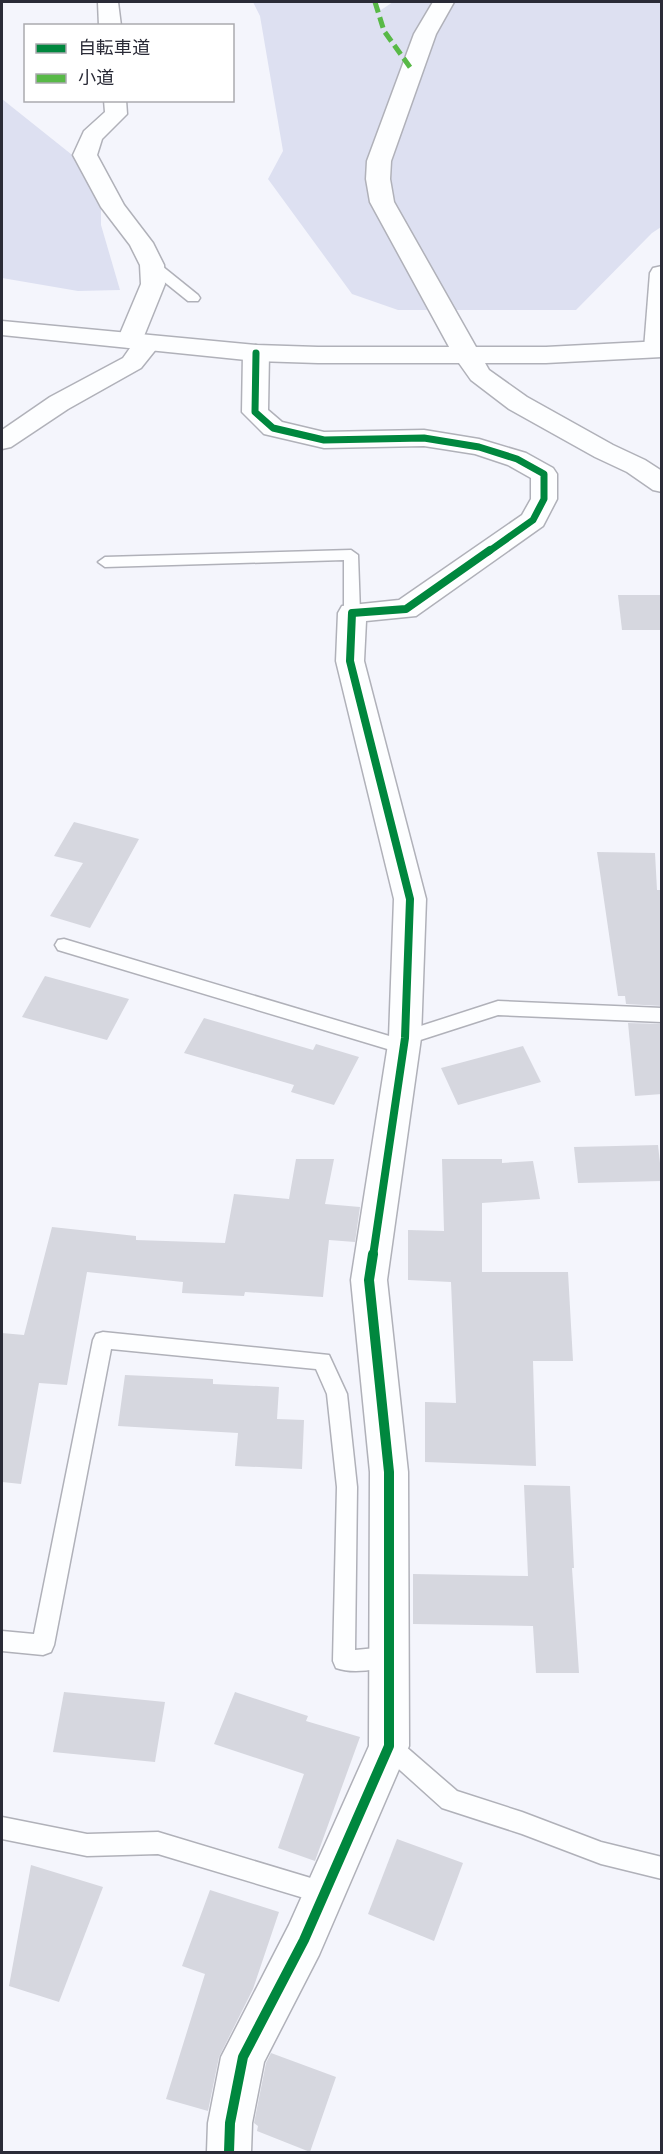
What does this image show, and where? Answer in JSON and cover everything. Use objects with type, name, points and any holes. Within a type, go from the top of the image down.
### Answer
[{"type":"street","points":[[108,2],[110,24]]},
{"type":"street","points":[[443,2],[425,34],[379,161],[378,179],[382,202],[467,356],[480,375],[518,403],[604,451],[636,466],[662,484]]},
{"type":"street","points":[[2,441],[59,403],[132,363],[153,284],[152,265],[141,243],[113,207],[85,155],[92,136],[116,114],[115,102]]},
{"type":"street","points":[[2,328],[256,353],[546,356],[659,349],[662,273]]},
{"type":"street","points":[[229,2152],[230,2122],[243,2056],[304,1940],[389,1746],[387,1657],[389,1472],[369,1280],[405,1043],[410,899],[350,661],[352,613],[406,609],[533,520],[544,499],[543,474],[517,459],[479,447],[424,438],[324,440],[273,428],[255,412],[256,353]]},
{"type":"lane","points":[[152,265],[193,298]]},
{"type":"lane","points":[[105,562],[351,555],[352,613]]},
{"type":"lane","points":[[64,945],[405,1043],[498,1008],[662,1015]]},
{"type":"lane","points":[[2,1641],[43,1644],[103,1340],[322,1361],[337,1394],[347,1487],[344,1661],[387,1657]]},
{"type":"lane","points":[[389,1746],[450,1800],[522,1823],[601,1853],[662,1868]]},
{"type":"lane","points":[[2,1828],[87,1845],[158,1843],[324,1893]]},
{"type":"shaded area","points":[[253,2],[376,2],[381,10],[393,2],[661,2],[661,227],[652,233],[576,310],[398,310],[352,294],[268,179],[283,151],[260,16]]},
{"type":"shaded area","points":[[2,99],[101,178],[101,225],[120,290],[78,291],[2,278]]},
{"type":"building","points":[[618,595],[662,595],[662,630],[622,630]]},
{"type":"building","points":[[74,822],[139,839],[90,928],[50,916],[83,863],[54,856]]},
{"type":"building","points":[[597,852],[655,853],[657,890],[662,890],[662,1006],[626,1004],[625,996],[618,996]]},
{"type":"building","points":[[45,976],[129,999],[107,1040],[22,1017]]},
{"type":"building","points":[[204,1018],[313,1050],[316,1044],[359,1057],[334,1105],[291,1092],[294,1085],[184,1053]]},
{"type":"building","points":[[628,1023],[662,1024],[662,1094],[635,1096]]},
{"type":"building","points":[[523,1046],[541,1082],[458,1105],[441,1068]]},
{"type":"building","points":[[658,1145],[662,1181],[578,1183],[574,1147]]},
{"type":"building","points":[[296,1159],[334,1159],[325,1204],[360,1207],[355,1242],[329,1240],[323,1297],[245,1292],[244,1296],[182,1293],[183,1282],[87,1272],[67,1385],[39,1383],[21,1484],[2,1482],[2,1333],[24,1335],[52,1227],[136,1236],[136,1240],[225,1243],[234,1194],[289,1199]]},
{"type":"building","points":[[442,1159],[502,1159],[502,1163],[533,1161],[540,1199],[482,1203],[482,1272],[568,1272],[573,1361],[533,1361],[536,1466],[425,1462],[425,1402],[456,1403],[451,1282],[408,1280],[408,1230],[444,1231]]},
{"type":"building","points":[[125,1375],[213,1379],[213,1384],[279,1387],[277,1419],[304,1420],[302,1469],[235,1466],[238,1433],[118,1426]]},
{"type":"building","points":[[524,1485],[570,1486],[574,1568],[572,1568],[579,1673],[536,1673],[533,1626],[413,1624],[413,1574],[528,1576]]},
{"type":"building","points":[[64,1692],[165,1702],[155,1762],[53,1752]]},
{"type":"building","points":[[235,1692],[308,1716],[306,1721],[360,1737],[315,1861],[278,1848],[304,1774],[214,1744]]},
{"type":"building","points":[[397,1839],[463,1863],[434,1941],[368,1914]]},
{"type":"building","points":[[31,1865],[103,1887],[59,2002],[9,1986]]},
{"type":"building","points":[[210,1890],[279,1912],[253,1989],[219,2057],[208,2111],[166,2099],[205,1974],[182,1966]]},
{"type":"building","points":[[271,2053],[336,2077],[310,2152],[257,2131],[258,2126],[254,2123],[266,2063]]},
{"type":"marked path","points":[[375,2],[384,31],[412,70]]},
{"type":"cycle path","points":[[229,2152],[230,2123],[243,2057],[304,1940],[389,1746],[389,1472],[369,1280],[405,1038],[410,899],[350,661],[352,613],[406,609],[533,520],[544,499],[544,474],[517,459],[479,447],[424,438],[324,440],[273,428],[255,412],[256,353]]}]
